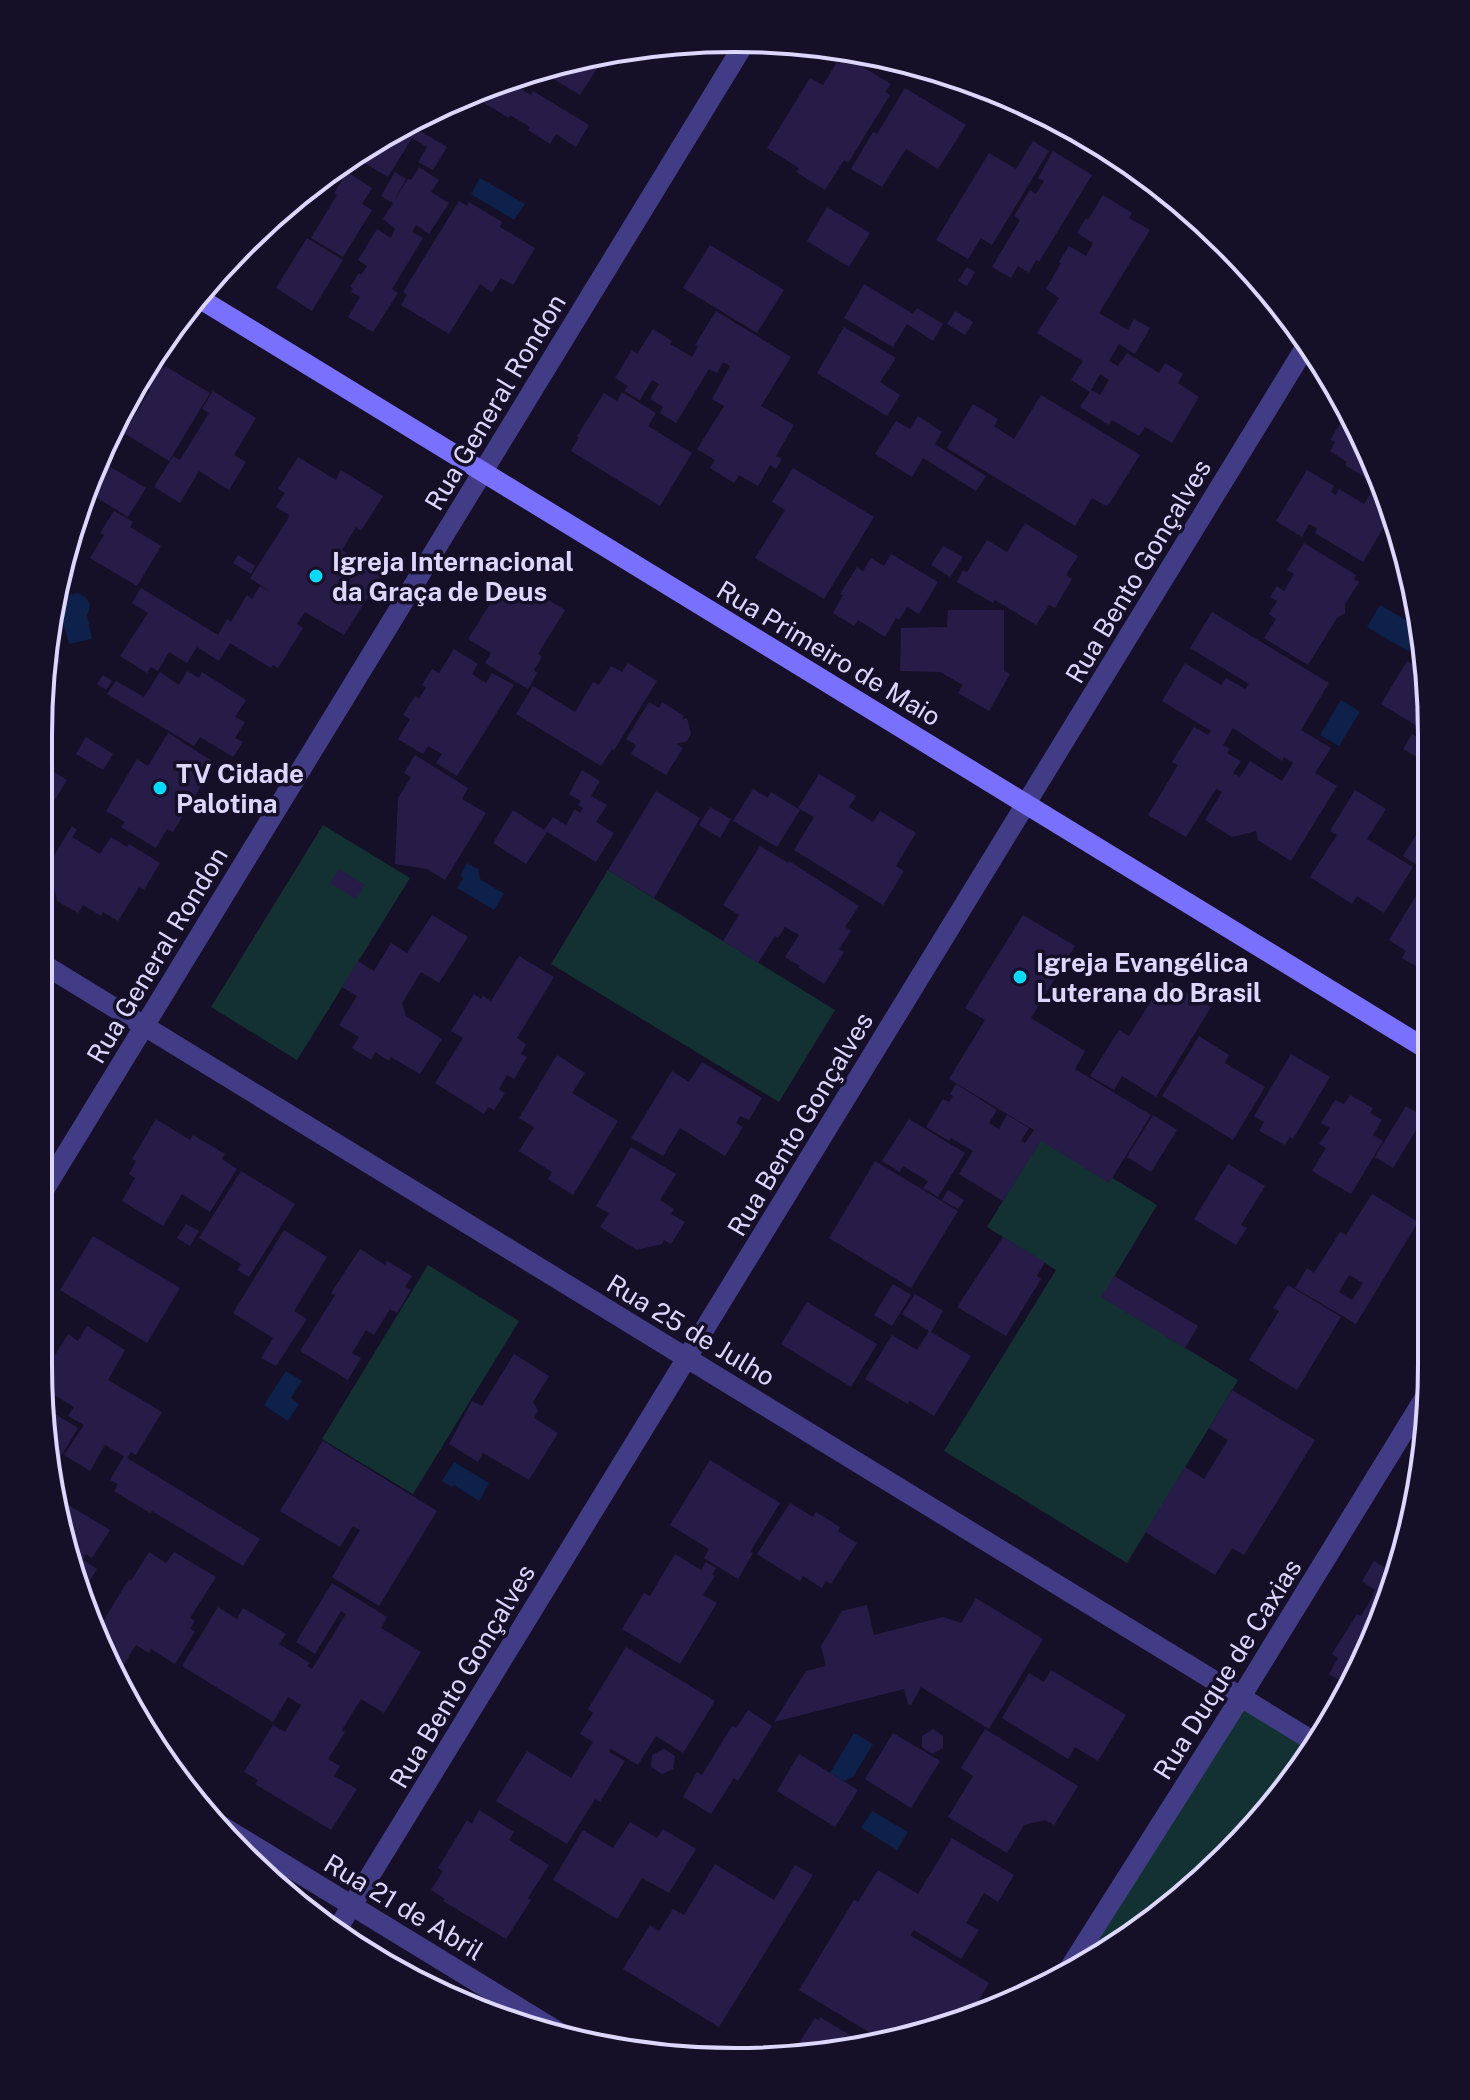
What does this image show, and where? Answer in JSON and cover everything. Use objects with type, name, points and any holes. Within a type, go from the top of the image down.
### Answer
[{"type":"street","name":"Rua General Rondon","points":[[52,1177],[739,52]]},
{"type":"street","name":"Rua Primeiro de Maio","points":[[206,303],[1418,1044]]},
{"type":"street","name":"Rua Bento Gonçalves","points":[[341,1923],[1301,354]]},
{"type":"street","name":"Rua 25 de Julho","points":[[52,970],[1307,1738]]},
{"type":"street","name":"Rua Duque de Caxias","points":[[1078,1955],[1417,1410]]},
{"type":"street","name":"Rua 21 de Abril","points":[[245,1840],[537,2019]]},
{"type":"green space","points":[[323,825],[410,878],[297,1060],[211,1007]]},
{"type":"green space","points":[[608,870],[835,1010],[779,1102],[551,964]]},
{"type":"green space","points":[[1043,1136],[1157,1205],[1102,1297],[1238,1380],[1127,1563],[944,1451],[1056,1270],[987,1227]]},
{"type":"green space","points":[[428,1265],[519,1321],[413,1494],[322,1439]]},
{"type":"green space","points":[[1241,1697],[1307,1738],[1277,1781],[1218,1848],[1151,1907],[1078,1955]]},
{"type":"water","points":[[480,178],[525,204],[514,220],[471,194]]},
{"type":"water","points":[[78,593],[89,602],[87,615],[92,639],[69,644],[63,617],[66,599]]},
{"type":"water","points":[[1380,605],[1408,621],[1412,645],[1408,651],[1367,627]]},
{"type":"water","points":[[1341,700],[1360,712],[1339,746],[1320,735]]},
{"type":"water","points":[[467,863],[478,869],[480,879],[504,894],[494,910],[457,888]]},
{"type":"water","points":[[286,1371],[302,1381],[291,1398],[299,1404],[288,1421],[264,1405]]},
{"type":"water","points":[[454,1462],[489,1483],[479,1501],[442,1481]]},
{"type":"water","points":[[854,1733],[873,1744],[853,1777],[844,1781],[830,1773]]},
{"type":"water","points":[[872,1811],[908,1832],[897,1850],[861,1828]]},
{"type":"building","points":[[842,61],[857,63],[891,84],[885,92],[890,95],[848,163],[844,160],[825,190],[796,172],[799,168],[767,148],[810,78],[823,85],[837,62],[840,64]]},
{"type":"building","points":[[599,66],[580,95],[551,77]]},
{"type":"building","points":[[518,87],[531,95],[533,91],[589,125],[576,147],[556,134],[550,144],[528,130],[530,127],[510,115],[509,118],[481,101]]},
{"type":"building","points":[[905,88],[966,125],[938,169],[906,149],[882,187],[851,169]]},
{"type":"building","points":[[418,130],[447,147],[433,170],[418,162],[427,147],[412,138],[388,177],[364,162]]},
{"type":"building","points":[[1033,141],[1049,151],[992,245],[981,238],[968,259],[936,240],[989,153],[1016,169]]},
{"type":"building","points":[[1053,151],[1092,175],[1039,262],[1036,260],[1029,273],[1018,266],[1011,278],[992,267],[1020,220],[1014,216],[1030,190],[1036,194],[1044,181],[1038,178]]},
{"type":"building","points":[[419,167],[439,180],[431,192],[449,203],[429,234],[416,225],[412,232],[423,238],[392,289],[398,293],[373,332],[348,317],[360,297],[351,292],[353,288],[350,287],[367,266],[358,260],[377,229],[391,238],[395,229],[383,219],[393,203],[381,196],[395,172],[406,179],[394,201]]},
{"type":"building","points":[[348,173],[372,188],[362,204],[372,210],[343,257],[311,238],[337,195],[334,193]]},
{"type":"building","points":[[1103,195],[1132,213],[1129,218],[1150,230],[1099,313],[1128,330],[1134,319],[1150,328],[1135,354],[1119,344],[1109,361],[1118,366],[1127,353],[1159,373],[1165,363],[1183,374],[1178,383],[1199,397],[1172,443],[1145,427],[1139,436],[1112,420],[1109,425],[1080,407],[1090,392],[1071,380],[1083,361],[1037,333],[1059,298],[1046,289],[1059,262],[1069,246],[1086,256],[1093,243],[1077,233],[1086,218],[1088,220]],"holes":[[[1100,374],[1109,380],[1100,395],[1091,390]]]},
{"type":"building","points":[[459,201],[467,206],[469,202],[502,222],[500,227],[535,248],[513,285],[501,278],[492,292],[480,284],[449,334],[401,305],[407,295],[403,292]]},
{"type":"building","points":[[827,207],[870,233],[849,267],[807,241]]},
{"type":"building","points":[[307,238],[343,260],[312,311],[276,288]]},
{"type":"building","points":[[710,245],[784,290],[757,333],[683,288]]},
{"type":"building","points":[[967,267],[975,272],[967,286],[958,281]]},
{"type":"building","points":[[864,284],[913,314],[917,308],[943,324],[933,341],[907,324],[893,347],[844,318]]},
{"type":"building","points":[[716,311],[791,357],[761,406],[794,425],[776,456],[782,459],[776,469],[770,465],[758,486],[739,475],[734,483],[710,468],[715,460],[697,449],[724,406],[712,399],[730,366],[723,362],[717,373],[709,369],[676,423],[660,413],[663,407],[650,399],[659,384],[652,380],[640,400],[624,391],[628,386],[615,378],[632,350],[637,354],[653,329],[692,357],[698,347],[695,345]]},
{"type":"building","points":[[955,311],[973,322],[965,335],[947,324]]},
{"type":"building","points":[[844,327],[896,358],[880,382],[900,395],[887,416],[817,373]]},
{"type":"building","points":[[165,366],[210,393],[169,461],[124,433],[150,390],[147,388],[160,367]]},
{"type":"building","points":[[213,391],[256,418],[234,455],[246,462],[229,490],[199,471],[180,503],[154,487],[173,456],[180,460],[209,413],[202,409]]},
{"type":"building","points":[[622,392],[656,413],[648,426],[692,453],[660,506],[571,451],[604,393],[617,401]]},
{"type":"building","points":[[1041,395],[1140,455],[1109,504],[1106,506],[1092,498],[1075,526],[947,448],[973,404],[998,419],[994,426],[1014,439]]},
{"type":"building","points":[[918,416],[942,432],[935,444],[986,476],[976,491],[923,458],[912,477],[875,454],[896,421],[910,429]]},
{"type":"building","points":[[1341,421],[1368,479],[1330,451],[1335,442],[1330,440]]},
{"type":"building","points":[[298,457],[336,480],[341,470],[383,496],[361,531],[356,527],[342,550],[382,575],[344,635],[305,612],[297,624],[303,628],[278,668],[273,665],[271,668],[230,643],[219,661],[197,647],[187,663],[169,652],[158,671],[151,667],[147,673],[120,656],[148,613],[132,603],[141,588],[218,635],[227,619],[231,622],[247,595],[252,599],[260,586],[272,593],[250,578],[288,519],[289,515],[276,507],[285,493],[278,489]]},
{"type":"building","points":[[108,465],[146,488],[128,517],[95,497]]},
{"type":"building","points":[[793,468],[874,517],[824,599],[755,558],[785,510],[772,502]]},
{"type":"building","points":[[1307,470],[1334,486],[1331,492],[1336,495],[1339,489],[1364,504],[1372,490],[1385,525],[1363,562],[1315,533],[1317,528],[1309,524],[1302,537],[1276,521]]},
{"type":"building","points":[[114,511],[133,522],[130,527],[161,546],[137,586],[90,558],[104,535],[100,533]]},
{"type":"building","points":[[1025,523],[1078,556],[1066,575],[1072,579],[1055,608],[1049,605],[1036,625],[957,582],[987,540],[1007,552]]},
{"type":"building","points":[[1304,543],[1356,575],[1354,579],[1359,582],[1345,604],[1345,613],[1337,618],[1308,665],[1264,638],[1276,619],[1269,614],[1277,601],[1270,597],[1277,586],[1284,591],[1294,574],[1287,570]]},
{"type":"building","points":[[943,546],[963,557],[950,577],[931,565]]},
{"type":"building","points":[[891,554],[938,582],[919,614],[907,607],[885,637],[858,620],[854,626],[833,613],[843,595],[840,594],[857,567],[863,571],[871,558],[884,566]]},
{"type":"building","points":[[238,555],[255,566],[251,574],[233,563]]},
{"type":"building","points":[[523,584],[565,610],[538,654],[542,657],[528,689],[485,663],[491,653],[468,639],[502,585],[516,594]]},
{"type":"building","points":[[948,610],[1004,610],[1004,671],[1010,674],[989,711],[958,693],[963,685],[940,672],[900,671],[901,628],[947,627]]},
{"type":"building","points":[[1212,612],[1329,683],[1301,730],[1331,748],[1315,773],[1337,786],[1291,861],[1258,840],[1256,831],[1232,837],[1205,820],[1222,792],[1216,789],[1186,837],[1148,815],[1178,765],[1172,762],[1194,727],[1208,735],[1211,731],[1162,701],[1185,663],[1221,685],[1226,678],[1245,689],[1249,684],[1190,648]],"holes":[[[1233,728],[1282,761],[1284,757],[1293,763],[1282,781],[1250,761],[1240,777],[1233,773],[1241,761],[1227,753],[1230,749],[1223,745]]]},
{"type":"building","points":[[454,649],[478,664],[472,674],[486,683],[492,673],[514,685],[457,776],[436,763],[442,754],[428,746],[423,754],[398,739],[410,719],[403,715],[415,696],[419,699],[426,687],[422,685],[432,669],[439,673]]},
{"type":"building","points":[[1407,661],[1414,666],[1417,726],[1381,704]]},
{"type":"building","points":[[628,663],[657,681],[601,766],[516,714],[533,686],[575,712],[593,682],[599,685],[611,666],[622,672]]},
{"type":"building","points":[[187,671],[199,678],[202,672],[246,700],[235,717],[245,722],[235,738],[243,742],[233,757],[200,737],[194,746],[107,694],[116,681],[144,697],[160,672],[179,685]]},
{"type":"building","points":[[103,675],[112,681],[106,690],[97,684]]},
{"type":"building","points":[[649,702],[659,708],[662,702],[684,716],[682,719],[687,718],[691,734],[687,741],[676,744],[683,748],[666,775],[631,754],[636,745],[626,739]]},
{"type":"building","name":"TV Cidade Palotina","points":[[168,733],[215,763],[173,832],[167,829],[156,848],[121,827],[125,822],[106,811],[137,759],[148,766]]},
{"type":"building","points":[[1412,734],[1418,738],[1418,758],[1403,749]]},
{"type":"building","points":[[86,737],[113,754],[103,770],[76,754]]},
{"type":"building","points":[[415,755],[468,788],[462,799],[486,813],[445,880],[427,869],[395,864],[398,798],[411,777],[404,773]]},
{"type":"building","points":[[582,770],[600,781],[591,796],[607,805],[596,822],[614,833],[596,862],[547,832],[526,864],[493,843],[513,810],[544,830],[553,817],[566,825],[575,809],[580,813],[583,808],[578,805],[581,801],[569,794]]},
{"type":"building","points":[[52,771],[67,780],[52,804]]},
{"type":"building","points":[[819,774],[856,796],[849,807],[873,822],[880,811],[916,833],[896,866],[904,871],[883,905],[794,850],[814,817],[798,808]]},
{"type":"building","points":[[753,789],[768,798],[771,792],[800,810],[777,847],[733,821]]},
{"type":"building","points":[[1355,790],[1386,809],[1367,839],[1413,867],[1384,913],[1357,896],[1352,904],[1310,877],[1337,835],[1330,831]]},
{"type":"building","points":[[656,791],[700,818],[654,898],[608,870]]},
{"type":"building","points":[[710,807],[731,819],[720,838],[699,825]]},
{"type":"building","points":[[72,826],[77,830],[72,837],[100,854],[111,837],[160,863],[144,890],[139,887],[118,921],[103,912],[101,916],[83,905],[78,913],[57,901],[52,890],[52,859]]},
{"type":"building","points":[[1418,832],[1418,866],[1403,856]]},
{"type":"building","points":[[760,846],[859,906],[845,927],[851,931],[839,949],[844,952],[824,984],[785,957],[799,935],[785,927],[778,938],[775,936],[758,963],[723,941],[739,915],[723,905]]},
{"type":"building","points":[[339,869],[365,885],[356,899],[330,883]]},
{"type":"building","points":[[1418,893],[1418,967],[1402,958],[1406,951],[1389,940]]},
{"type":"building","points":[[432,915],[468,937],[439,983],[421,972],[402,1003],[406,1016],[442,1039],[420,1074],[391,1057],[389,1061],[375,1052],[371,1060],[352,1048],[359,1037],[339,1025],[357,996],[342,987],[358,961],[374,971],[391,943],[407,953]]},
{"type":"building","points":[[1023,915],[1075,946],[1031,1018],[1085,1051],[1075,1069],[1151,1115],[1109,1183],[1041,1141],[1003,1201],[959,1174],[973,1151],[926,1127],[943,1099],[949,1102],[956,1084],[997,1110],[989,1123],[999,1129],[1007,1115],[1029,1128],[1021,1141],[1025,1143],[1034,1130],[949,1079],[985,1020],[965,1008]]},
{"type":"building","points":[[519,956],[554,977],[517,1038],[526,1044],[521,1054],[527,1057],[514,1079],[507,1075],[499,1089],[505,1093],[494,1110],[488,1107],[484,1114],[435,1083],[463,1038],[451,1031],[474,994],[491,1001]]},
{"type":"building","points":[[1165,979],[1211,1007],[1156,1097],[1122,1076],[1114,1090],[1090,1076],[1119,1030],[1129,1036]]},
{"type":"building","points":[[1199,1036],[1229,1055],[1225,1063],[1265,1087],[1233,1140],[1162,1096]]},
{"type":"building","points":[[1291,1054],[1330,1077],[1293,1139],[1290,1137],[1285,1145],[1259,1131],[1264,1122],[1254,1116]]},
{"type":"building","points":[[557,1055],[585,1073],[572,1093],[618,1121],[573,1195],[548,1179],[552,1172],[519,1151],[534,1127],[519,1118]]},
{"type":"building","points":[[702,1062],[762,1098],[749,1120],[740,1116],[736,1123],[743,1127],[725,1156],[680,1128],[663,1156],[631,1138],[672,1071],[689,1082]]},
{"type":"building","points":[[1350,1095],[1373,1108],[1370,1113],[1382,1120],[1373,1135],[1383,1141],[1351,1194],[1312,1171],[1326,1148],[1319,1144],[1330,1128],[1321,1123],[1335,1100],[1344,1104]]},
{"type":"building","points":[[1406,1106],[1418,1113],[1418,1127],[1393,1168],[1375,1157]]},
{"type":"building","points":[[1153,1115],[1177,1130],[1151,1172],[1127,1157]]},
{"type":"building","points":[[156,1119],[190,1140],[193,1135],[225,1154],[222,1159],[237,1169],[210,1212],[182,1194],[163,1226],[122,1201],[135,1178],[129,1174],[136,1161],[132,1159]]},
{"type":"building","points":[[909,1119],[965,1153],[938,1197],[923,1188],[928,1181],[903,1166],[900,1172],[882,1161]]},
{"type":"building","points":[[631,1147],[676,1174],[660,1200],[674,1209],[671,1214],[685,1222],[671,1244],[664,1240],[662,1244],[637,1250],[600,1227],[609,1213],[596,1206]]},
{"type":"building","points":[[875,1161],[958,1211],[911,1288],[829,1238]]},
{"type":"building","points":[[1228,1164],[1265,1186],[1241,1225],[1247,1228],[1236,1245],[1194,1219]]},
{"type":"building","points":[[241,1171],[295,1204],[249,1277],[237,1270],[241,1264],[199,1238]]},
{"type":"building","points":[[948,1190],[964,1200],[958,1209],[942,1200]]},
{"type":"building","points":[[1372,1194],[1418,1222],[1356,1324],[1295,1288],[1307,1268],[1314,1273],[1340,1232],[1346,1235]],"holes":[[[1349,1275],[1363,1283],[1352,1300],[1339,1292]]]},
{"type":"building","points":[[186,1224],[199,1231],[190,1246],[177,1238]]},
{"type":"building","points":[[284,1230],[327,1257],[294,1311],[307,1319],[276,1366],[261,1358],[273,1338],[233,1313]]},
{"type":"building","points":[[93,1236],[180,1288],[147,1343],[60,1290]]},
{"type":"building","points":[[1003,1237],[1045,1262],[1037,1276],[1041,1279],[1006,1336],[957,1307]]},
{"type":"building","points":[[360,1249],[385,1265],[387,1261],[412,1276],[405,1287],[411,1290],[397,1313],[390,1309],[374,1335],[366,1330],[352,1353],[361,1358],[348,1380],[300,1351],[335,1295],[331,1293]]},
{"type":"building","points":[[1114,1276],[1198,1326],[1185,1348],[1101,1297]]},
{"type":"building","points":[[893,1284],[911,1295],[892,1326],[874,1315]]},
{"type":"building","points":[[1288,1285],[1341,1317],[1297,1390],[1249,1360],[1279,1311],[1273,1308]]},
{"type":"building","points":[[915,1294],[943,1311],[931,1332],[971,1356],[934,1416],[865,1379],[892,1335],[917,1350],[929,1331],[902,1314]]},
{"type":"building","points":[[807,1302],[877,1344],[851,1387],[781,1344]]},
{"type":"building","points":[[87,1326],[125,1350],[108,1380],[162,1412],[136,1455],[131,1452],[127,1458],[260,1539],[243,1566],[114,1491],[118,1484],[110,1480],[124,1456],[105,1445],[90,1471],[64,1455],[84,1425],[68,1416],[74,1407],[53,1394],[52,1360],[68,1334],[78,1341]]},
{"type":"building","points":[[514,1354],[549,1376],[533,1402],[538,1410],[534,1418],[558,1433],[529,1480],[483,1453],[478,1462],[449,1444],[472,1401],[482,1406]]},
{"type":"building","points":[[1232,1390],[1315,1440],[1244,1555],[1232,1548],[1215,1575],[1145,1532],[1185,1467],[1204,1479],[1228,1440],[1209,1428]]},
{"type":"building","points":[[53,1413],[78,1428],[59,1460]]},
{"type":"building","points":[[323,1441],[437,1511],[379,1606],[332,1577],[360,1530],[353,1526],[340,1547],[280,1511]]},
{"type":"building","points":[[710,1460],[780,1503],[750,1552],[753,1553],[738,1579],[704,1558],[709,1549],[670,1525]]},
{"type":"building","points":[[790,1503],[813,1517],[816,1512],[840,1527],[838,1531],[857,1543],[831,1584],[826,1581],[822,1588],[803,1576],[800,1581],[757,1554]]},
{"type":"building","points":[[66,1504],[110,1530],[92,1558],[86,1554],[83,1560],[97,1569],[88,1584]]},
{"type":"building","points":[[149,1552],[166,1563],[174,1552],[216,1577],[190,1618],[195,1621],[190,1629],[195,1631],[175,1664],[151,1649],[149,1653],[136,1645],[122,1667],[103,1622],[129,1579],[131,1581]]},
{"type":"building","points":[[675,1554],[701,1570],[706,1562],[716,1568],[712,1575],[715,1576],[703,1595],[717,1603],[680,1664],[622,1629],[644,1593],[650,1596]]},
{"type":"building","points":[[1374,1561],[1387,1569],[1366,1626],[1340,1681],[1329,1674],[1338,1658],[1332,1654],[1357,1614],[1361,1616],[1375,1590],[1362,1581]]},
{"type":"building","points":[[332,1583],[387,1617],[381,1628],[421,1652],[384,1713],[361,1699],[342,1730],[345,1732],[328,1759],[340,1766],[334,1776],[357,1789],[331,1830],[255,1784],[258,1780],[244,1772],[273,1725],[285,1732],[301,1705],[288,1697],[273,1722],[182,1666],[218,1607],[237,1619],[243,1608],[286,1634],[279,1644],[310,1663],[307,1666],[312,1669],[346,1614],[341,1611],[315,1654],[296,1642]]},
{"type":"building","points":[[976,1598],[1043,1639],[989,1729],[921,1687],[911,1705],[904,1689],[774,1722],[806,1671],[826,1666],[821,1646],[842,1611],[867,1605],[874,1635],[943,1617],[961,1623]]},
{"type":"building","points":[[626,1647],[715,1701],[683,1753],[656,1736],[638,1765],[611,1749],[609,1752],[625,1761],[600,1802],[595,1799],[567,1844],[496,1801],[527,1751],[571,1778],[593,1742],[580,1734],[593,1713],[588,1709]]},
{"type":"building","points":[[1051,1670],[1126,1715],[1098,1761],[1075,1747],[1068,1759],[1002,1718],[1029,1673],[1044,1682]]},
{"type":"building","points":[[748,1710],[772,1726],[738,1781],[734,1778],[711,1814],[683,1797],[697,1772],[702,1775],[732,1726],[736,1728]]},
{"type":"building","points":[[933,1729],[943,1736],[943,1748],[932,1754],[922,1747],[922,1736]]},
{"type":"building","points":[[985,1729],[1078,1786],[1054,1825],[1045,1820],[1024,1825],[1007,1853],[948,1817],[973,1776],[961,1768]]},
{"type":"building","points":[[893,1733],[940,1761],[911,1808],[865,1779]]},
{"type":"building","points":[[664,1749],[675,1756],[673,1769],[662,1774],[651,1767],[652,1755]]},
{"type":"building","points":[[799,1754],[858,1790],[835,1827],[777,1791]]},
{"type":"building","points":[[479,1810],[514,1832],[509,1840],[549,1865],[506,1939],[443,1901],[445,1899],[431,1890],[443,1871],[438,1868],[467,1820],[472,1824]]},
{"type":"building","points":[[630,1822],[657,1838],[663,1829],[696,1849],[669,1893],[642,1878],[617,1919],[553,1880],[583,1830],[613,1848]]},
{"type":"building","points":[[952,1838],[1014,1875],[998,1902],[984,1893],[966,1923],[979,1930],[961,1959],[914,1930],[910,1935],[989,1983],[977,2003],[912,2025],[872,2034],[799,1990],[854,1900],[858,1902],[878,1870],[918,1894]]},
{"type":"building","points":[[715,1864],[774,1900],[795,1865],[813,1875],[719,2027],[623,1969],[650,1925],[659,1931],[673,1909],[684,1915]]},
{"type":"building","points":[[820,2017],[853,2037],[798,2045],[815,2018],[819,2020]]},
{"type":"place","name":"Igreja Internacional da Graça de Deus","points":[[316,576]]},
{"type":"place","name":"TV Cidade Palotina","points":[[160,788]]},
{"type":"place","name":"Igreja Evangélica Luterana do Brasil","points":[[1020,977]]}]
